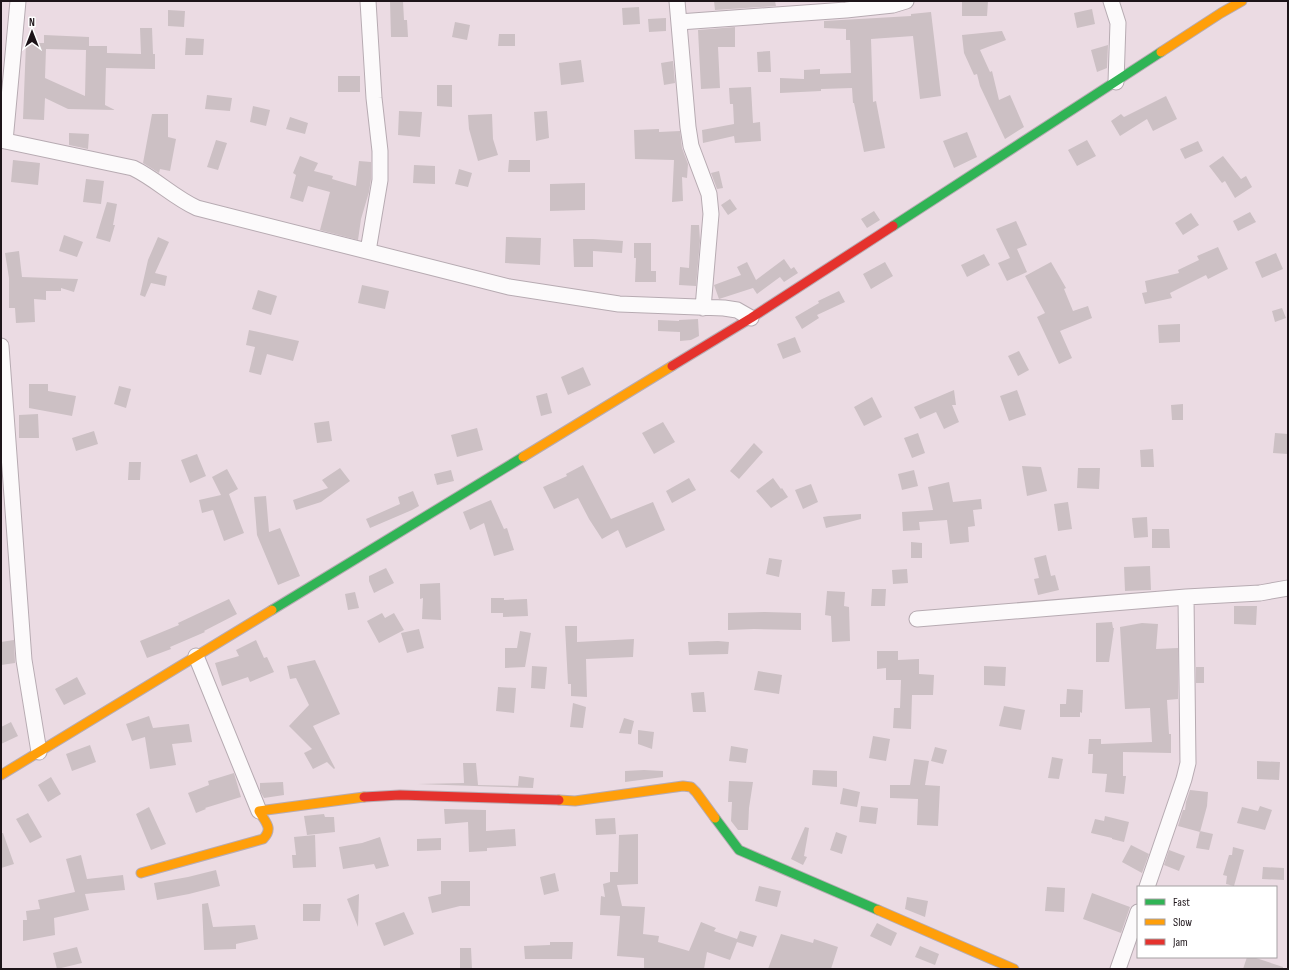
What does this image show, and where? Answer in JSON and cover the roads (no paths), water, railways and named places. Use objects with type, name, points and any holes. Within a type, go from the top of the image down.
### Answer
[{"type":"street","points":[[18,1],[3,141],[133,168],[145,174],[183,202],[197,208],[509,287],[619,304],[724,308],[737,310],[751,318]]},
{"type":"street","points":[[368,1],[374,98],[380,151],[380,180],[368,251]]},
{"type":"street","points":[[677,1],[691,146],[709,194],[711,214],[703,308]]},
{"type":"street","points":[[679,22],[846,10],[894,5],[906,1]]},
{"type":"street","points":[[1111,1],[1118,23],[1116,82]]},
{"type":"street","points":[[1,775],[751,318],[1221,13],[1242,1]]},
{"type":"street","points":[[1,346],[24,660],[39,752]]},
{"type":"street","points":[[917,619],[1186,597],[1260,593],[1288,588]]},
{"type":"street","points":[[1147,886],[1188,763],[1186,597]]},
{"type":"street","points":[[141,873],[263,839],[268,834],[269,828],[259,811],[196,656]]},
{"type":"street","points":[[259,811],[354,797],[400,795],[575,801],[683,786],[692,787],[739,850],[1014,969]]},
{"type":"street","points":[[1118,969],[1137,915]]}]
